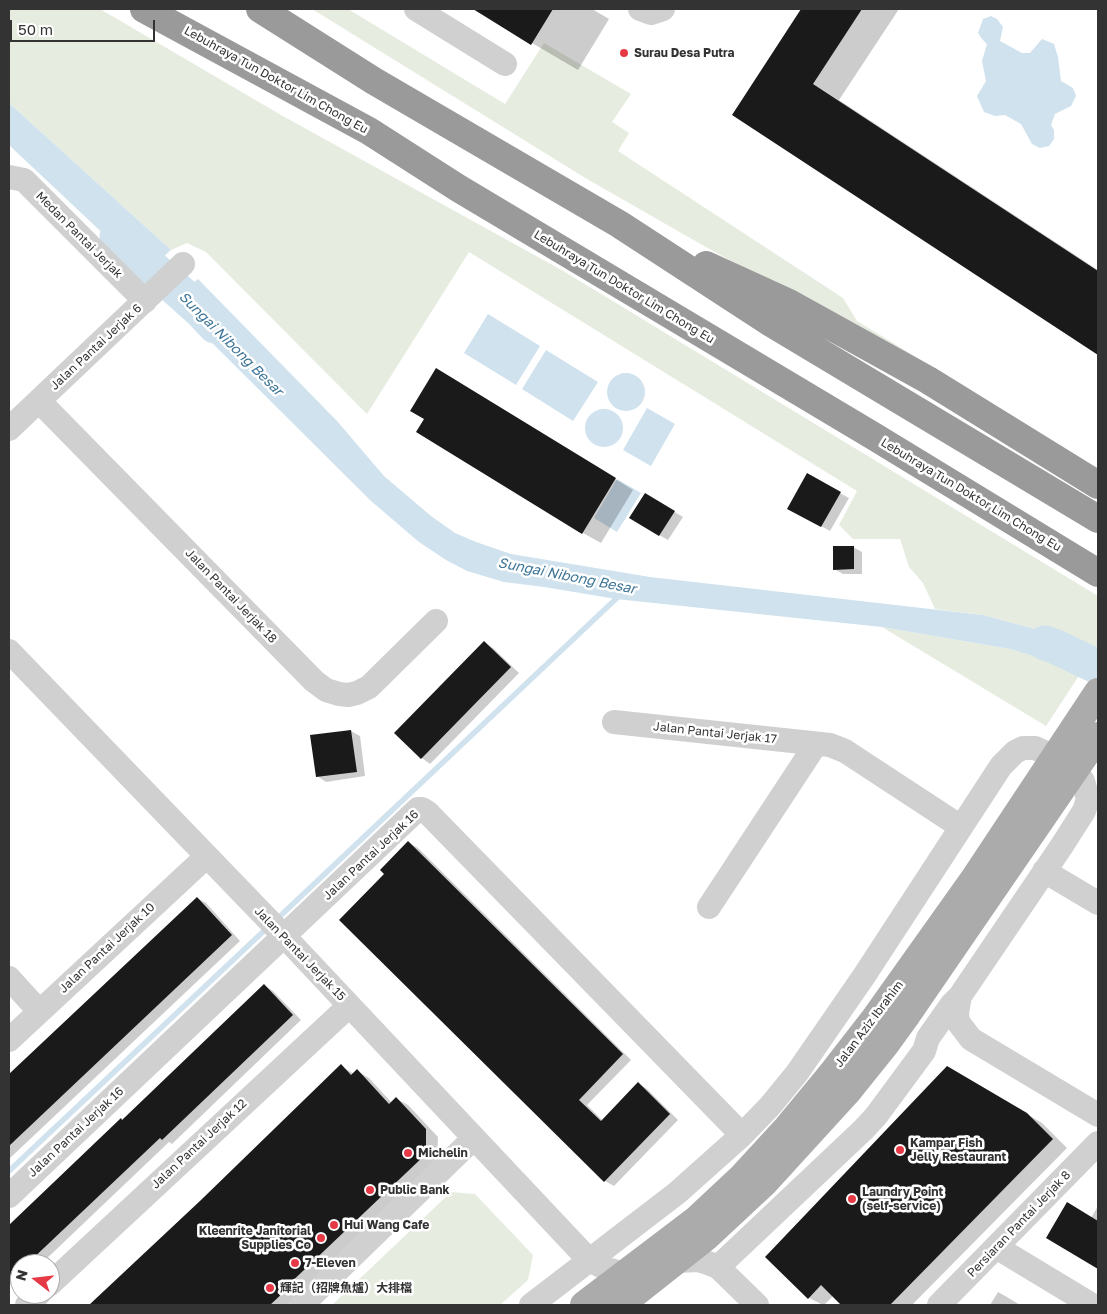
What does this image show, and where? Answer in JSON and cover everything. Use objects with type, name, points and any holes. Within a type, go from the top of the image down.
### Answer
[{"type":"highway","name":"Lebuhraya Tun Doktor Lim Chong Eu","points":[[144,9],[369,131],[458,188],[875,437],[1098,573]]},
{"type":"highway","points":[[260,9],[374,82],[619,224],[771,323],[1098,519]]},
{"type":"highway","points":[[619,224],[789,303],[928,380],[1095,482]]},
{"type":"main road","name":"Jalan Aziz Ibrahim","points":[[620,1305],[706,1237],[764,1183],[839,1083],[875,1018],[976,876],[1098,692]]},
{"type":"main road","name":"Jalan Aziz Ibrahim","points":[[588,1302],[696,1220],[742,1177],[787,1128],[885,1045],[1098,736]]},
{"type":"street","points":[[416,9],[505,64]]},
{"type":"street","points":[[640,9],[651,13],[662,9]]},
{"type":"street","name":"Medan Pantai Jerjak","points":[[9,176],[24,180],[149,297]]},
{"type":"street","name":"Jalan Pantai Jerjak 6","points":[[9,429],[183,264]]},
{"type":"street","name":"Jalan Pantai Jerjak 18","points":[[39,401],[314,681],[326,690],[348,695],[369,687],[436,621]]},
{"type":"street","name":"Jalan Pantai Jerjak 15","points":[[9,651],[276,928],[589,1260],[607,1269],[626,1274]]},
{"type":"street","name":"Jalan Pantai Jerjak 17","points":[[614,722],[830,745],[845,751],[961,827]]},
{"type":"street","points":[[709,907],[816,744]]},
{"type":"street","points":[[531,1305],[677,1194],[742,1135],[770,1106],[797,1074],[864,976],[1001,766],[1015,752],[1023,748],[1035,748],[1066,765],[1083,781],[1088,798],[1084,811],[960,996],[952,1004],[928,1038],[924,1050],[876,1116],[863,1130],[722,1263]]},
{"type":"street","name":"Jalan Pantai Jerjak 16","points":[[9,1196],[276,928],[418,810],[422,809],[742,1135]]},
{"type":"street","name":"Jalan Pantai Jerjak 10","points":[[9,1040],[206,856]]},
{"type":"street","points":[[1044,871],[1098,903]]},
{"type":"street","points":[[9,978],[39,1012]]},
{"type":"street","points":[[960,996],[957,1012],[958,1022],[971,1039],[1098,1115]]},
{"type":"street","name":"Jalan Pantai Jerjak 12","points":[[60,1275],[349,1006]]},
{"type":"street","points":[[924,1050],[951,1037],[971,1039]]},
{"type":"street","points":[[302,1305],[474,1138]]},
{"type":"street","name":"Persiaran Pantai Jerjak 8","points":[[939,1305],[1098,1143]]},
{"type":"street","points":[[706,1237],[722,1263],[757,1305]]},
{"type":"street","points":[[996,1247],[1092,1305]]},
{"type":"street","points":[[588,1302],[592,1280],[589,1260]]},
{"type":"street","points":[[677,1261],[698,1260],[708,1263],[722,1263],[771,1305]]},
{"type":"shaded area","points":[[9,9],[100,9],[281,115],[565,272],[1098,596],[1097,648],[983,615],[935,609],[923,583],[909,567],[900,539],[853,539],[839,525],[857,491],[469,252],[367,414],[206,252],[187,243],[171,250],[9,103]]},
{"type":"shaded area","points":[[312,9],[348,9],[505,104],[544,43],[631,94],[612,122],[629,133],[618,151],[843,298],[857,321],[949,377],[711,250],[587,179]]},
{"type":"shaded area","points":[[882,627],[1010,649],[1082,671],[1046,726]]},
{"type":"shaded area","points":[[451,1192],[475,1194],[533,1255],[528,1280],[500,1305],[332,1305]]},
{"type":"water","points":[[991,16],[997,19],[1003,27],[1000,41],[1022,53],[1030,53],[1042,39],[1054,44],[1058,57],[1061,81],[1073,88],[1076,96],[1071,106],[1055,114],[1051,125],[1054,130],[1054,139],[1049,146],[1040,148],[1032,144],[1021,124],[1005,115],[995,116],[984,112],[977,96],[986,81],[982,61],[987,44],[978,33],[983,19]]},
{"type":"water","points":[[9,103],[171,250],[145,273],[9,145]]},
{"type":"water","points":[[198,279],[337,421],[384,476],[431,516],[455,533],[476,542],[511,554],[650,577],[983,615],[1097,648],[1082,671],[1010,649],[882,627],[616,599],[504,582],[467,571],[419,542],[371,501],[170,301]]},
{"type":"water","points":[[488,314],[540,346],[516,385],[464,353]]},
{"type":"water","points":[[546,350],[598,382],[573,421],[522,389]]},
{"type":"water","points":[[626,373],[639,379],[645,392],[639,405],[626,411],[613,405],[607,392],[613,379]]},
{"type":"water","points":[[647,408],[675,424],[651,466],[623,450]]},
{"type":"water","points":[[604,409],[617,415],[623,428],[617,441],[604,447],[591,441],[585,428],[591,415]]},
{"type":"water","points":[[617,479],[641,493],[617,532],[594,518]]},
{"type":"building","points":[[473,9],[553,9],[531,45]]},
{"type":"building","points":[[801,9],[862,9],[813,84],[1098,271],[1098,355],[732,115]]},
{"type":"building","points":[[436,368],[616,478],[582,534],[416,432],[424,419],[410,411]]},
{"type":"building","points":[[807,473],[841,492],[821,527],[787,509]]},
{"type":"building","points":[[645,493],[675,511],[659,536],[629,518]]},
{"type":"building","points":[[833,546],[854,546],[854,569],[833,570]]},
{"type":"building","points":[[484,641],[511,667],[421,759],[394,733]]},
{"type":"building","points":[[351,730],[357,772],[316,777],[310,735]]},
{"type":"building","points":[[408,841],[623,1054],[579,1100],[601,1121],[638,1082],[670,1114],[604,1182],[339,920],[384,874],[380,870]]},
{"type":"building","points":[[197,897],[232,935],[9,1146],[9,1074]]},
{"type":"building","points":[[264,984],[293,1015],[162,1140],[160,1138],[38,1254],[10,1254],[9,1282],[9,1225],[121,1118],[122,1120]]},
{"type":"building","points":[[341,1064],[351,1075],[357,1069],[389,1104],[396,1097],[426,1129],[426,1154],[284,1289],[285,1291],[270,1305],[89,1305],[201,1200]]},
{"type":"building","points":[[947,1066],[1027,1113],[1053,1139],[890,1305],[841,1305],[821,1285],[808,1299],[765,1257]]},
{"type":"building","points":[[1067,1202],[1098,1221],[1098,1269],[1046,1238]]},
{"type":"waterway","name":"Sungai Nibong Besar","points":[[117,236],[202,312],[215,326]]},
{"type":"waterway","points":[[276,920],[620,595]]},
{"type":"waterway","name":"Sungai Nibong Besar","points":[[1045,643],[1098,667]]},
{"type":"waterway","points":[[9,1171],[267,928]]},
{"type":"place","name":"Surau Desa Putra","points":[[624,53]]},
{"type":"place","name":"Kampar Fish Jelly Restaurant","points":[[900,1150]]},
{"type":"place","name":"Michelin","points":[[408,1153]]},
{"type":"place","name":"Public Bank","points":[[370,1190]]},
{"type":"place","name":"Laundry Point (self-service)","points":[[852,1199]]},
{"type":"place","name":"Hui Wang Cafe","points":[[334,1225]]},
{"type":"place","name":"Kleenrite Janitorial Supplies Co","points":[[321,1238]]},
{"type":"place","name":"7-Eleven","points":[[295,1263]]},
{"type":"place","name":"輝記（招牌魚爐）大排檔","points":[[270,1288]]}]
